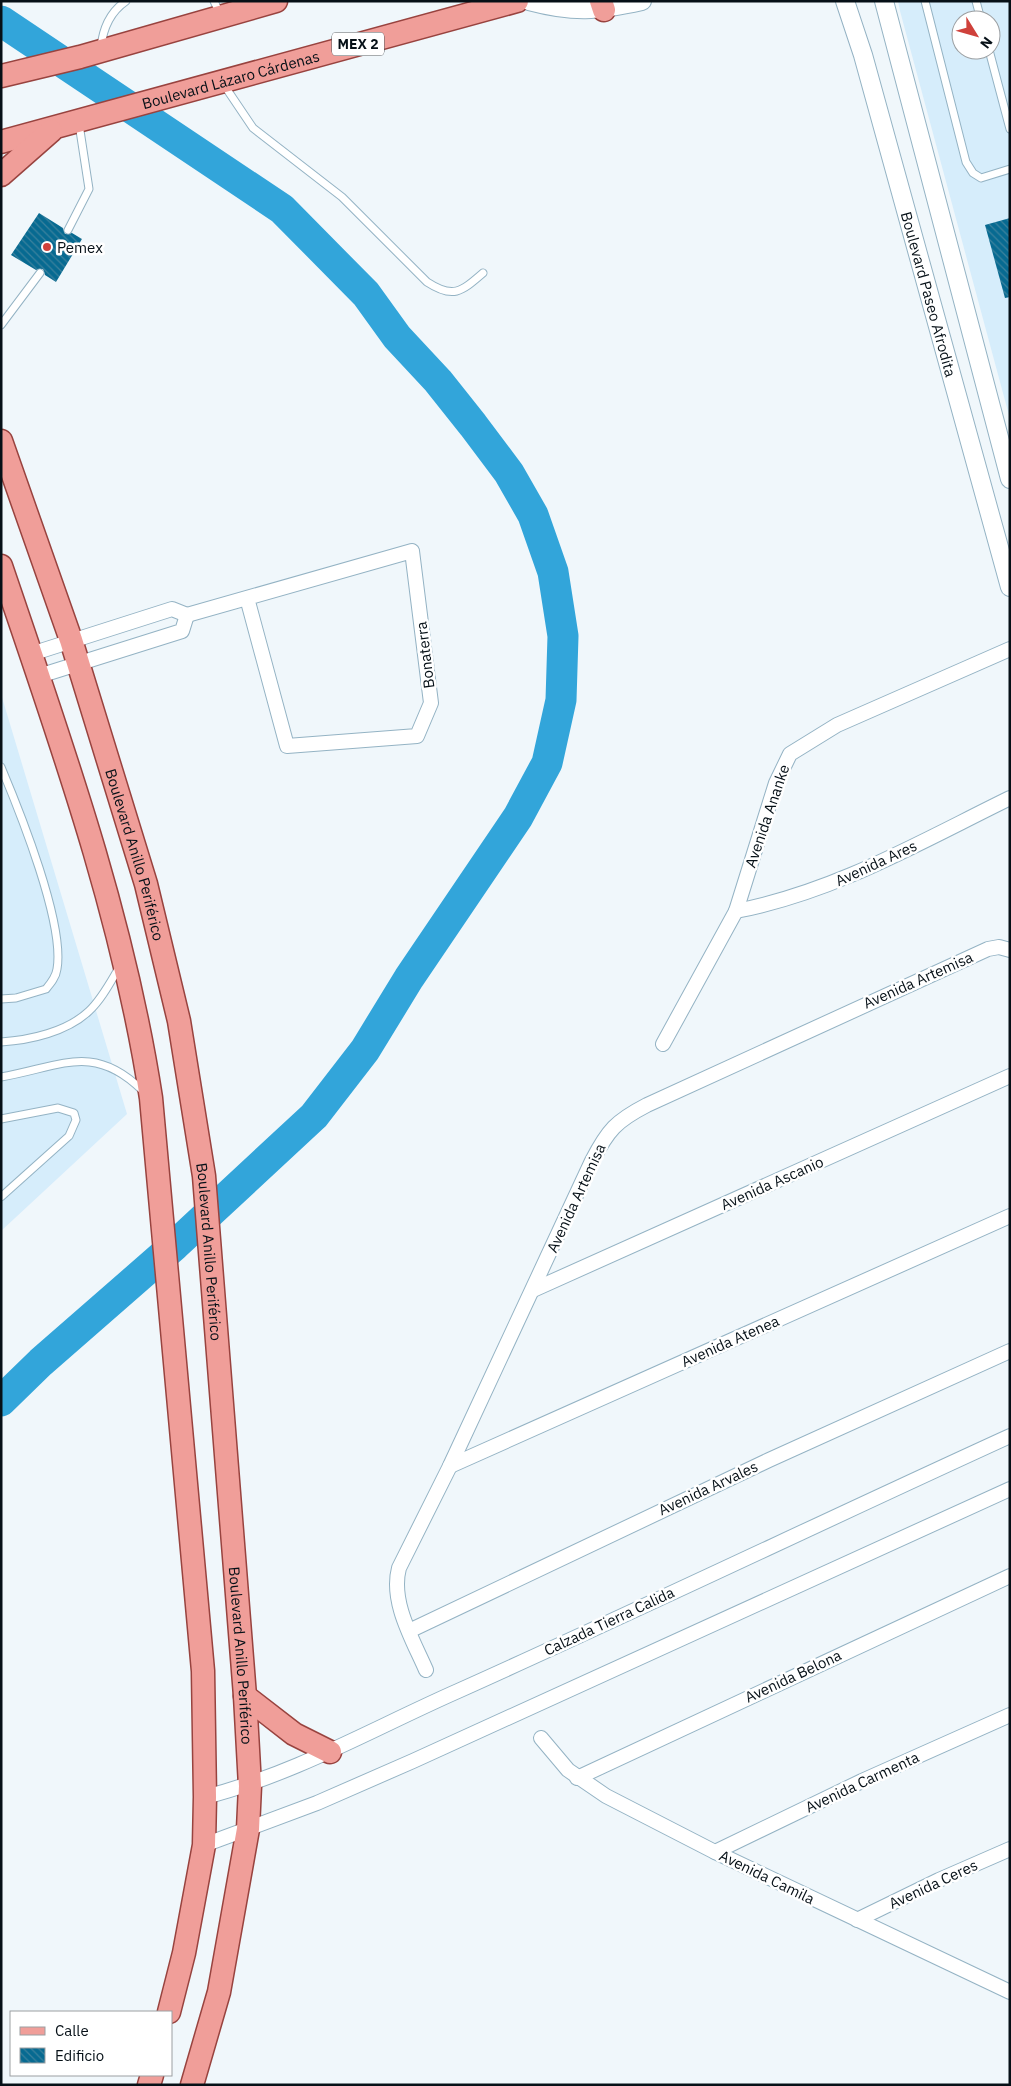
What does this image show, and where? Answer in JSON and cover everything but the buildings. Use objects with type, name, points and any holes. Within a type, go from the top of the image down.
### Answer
[{"type":"main road","name":"Boulevard Lázaro Cárdenas","points":[[1,142],[517,1]]},
{"type":"main road","points":[[5,71],[36,69],[91,54],[217,9],[264,3]]},
{"type":"main road","points":[[1,175],[54,128]]},
{"type":"main road","name":"Boulevard Anillo Periférico","points":[[1,441],[71,640],[146,884],[179,1021],[204,1176],[245,1696],[250,1786],[248,1829],[219,1992],[192,2085]]},
{"type":"main road","points":[[1,566],[39,676],[112,909],[136,1013],[151,1098],[203,1671],[204,1845],[184,1952],[170,2011]]},
{"type":"main road","points":[[245,1696],[294,1734],[330,1752]]},
{"type":"street","points":[[529,1],[579,11],[603,5],[642,1]]},
{"type":"street","name":"Boulevard Paseo Afrodita","points":[[845,1],[863,55],[1010,587]]},
{"type":"street","name":"Boulevard Paseo Afrodita","points":[[884,1],[1010,479]]},
{"type":"street","name":"Bonaterra","points":[[187,615],[412,551],[431,703],[417,736],[287,746],[247,598]]},
{"type":"street","points":[[31,654],[172,609],[187,615],[182,631],[78,662],[39,676]]},
{"type":"street","points":[[121,625],[128,647]]},
{"type":"street","name":"Avenida Ananke","points":[[663,1044],[736,911],[776,783],[790,754],[837,725],[1010,649]]},
{"type":"street","name":"Avenida Ares","points":[[736,911],[806,894],[870,867],[1010,798]]},
{"type":"street","name":"Avenida Artemisa","points":[[426,1670],[409,1630],[395,1581],[403,1556],[450,1466],[592,1160],[610,1130],[623,1118],[962,959],[988,948],[999,947],[1010,950]]},
{"type":"street","name":"Avenida Ascanio","points":[[533,1290],[1010,1076]]},
{"type":"street","name":"Avenida Atenea","points":[[450,1466],[1010,1216]]},
{"type":"street","name":"Avenida Arvales","points":[[409,1630],[769,1460],[1010,1350]]},
{"type":"street","name":"Calzada Tierra Calida","points":[[205,1797],[250,1786],[330,1752],[440,1699],[1010,1436]]},
{"type":"street","points":[[204,1845],[422,1758],[1010,1488]]},
{"type":"street","name":"Avenida Belona","points":[[577,1778],[1010,1576]]},
{"type":"street","name":"Avenida Carmenta","points":[[715,1852],[862,1781],[1010,1715]]},
{"type":"street","name":"Avenida Camila","points":[[541,1738],[558,1760],[577,1778],[606,1796],[715,1852],[1010,1992]]},
{"type":"street","name":"Avenida Ceres","points":[[857,1920],[939,1880],[1010,1849]]},
{"type":"lane","points":[[91,54],[102,37],[115,9],[126,1]]},
{"type":"lane","points":[[925,1],[966,162],[973,173],[982,178],[1010,170]]},
{"type":"lane","points":[[992,60],[1010,129]]},
{"type":"lane","points":[[222,82],[253,128],[342,197],[427,282],[441,291],[452,293],[467,286],[483,273]]},
{"type":"lane","points":[[68,230],[89,189],[79,122]]},
{"type":"lane","points":[[1,325],[40,272]]},
{"type":"lane","points":[[1,767],[27,832],[41,876],[51,915],[58,960],[57,972],[46,989],[16,998],[1,999]]},
{"type":"lane","points":[[1,1042],[52,1032],[76,1021],[90,1010],[124,959]]},
{"type":"lane","points":[[1,1077],[69,1062],[92,1060],[108,1064],[126,1075],[151,1098]]},
{"type":"lane","points":[[1,1119],[58,1108],[74,1114],[76,1120],[69,1136],[1,1197]]},
{"type":"shaded area","points":[[898,1],[1010,1],[1010,419],[900,11]]},
{"type":"shaded area","points":[[1,694],[127,1114],[1,1231]]},
{"type":"waterway","points":[[1,21],[282,209],[366,294],[397,337],[438,381],[509,473],[533,515],[553,572],[563,636],[561,700],[547,763],[518,817],[409,978],[365,1050],[314,1116],[175,1245],[41,1362],[1,1401]]},
{"type":"place","name":"Pemex","points":[[47,247]]}]
